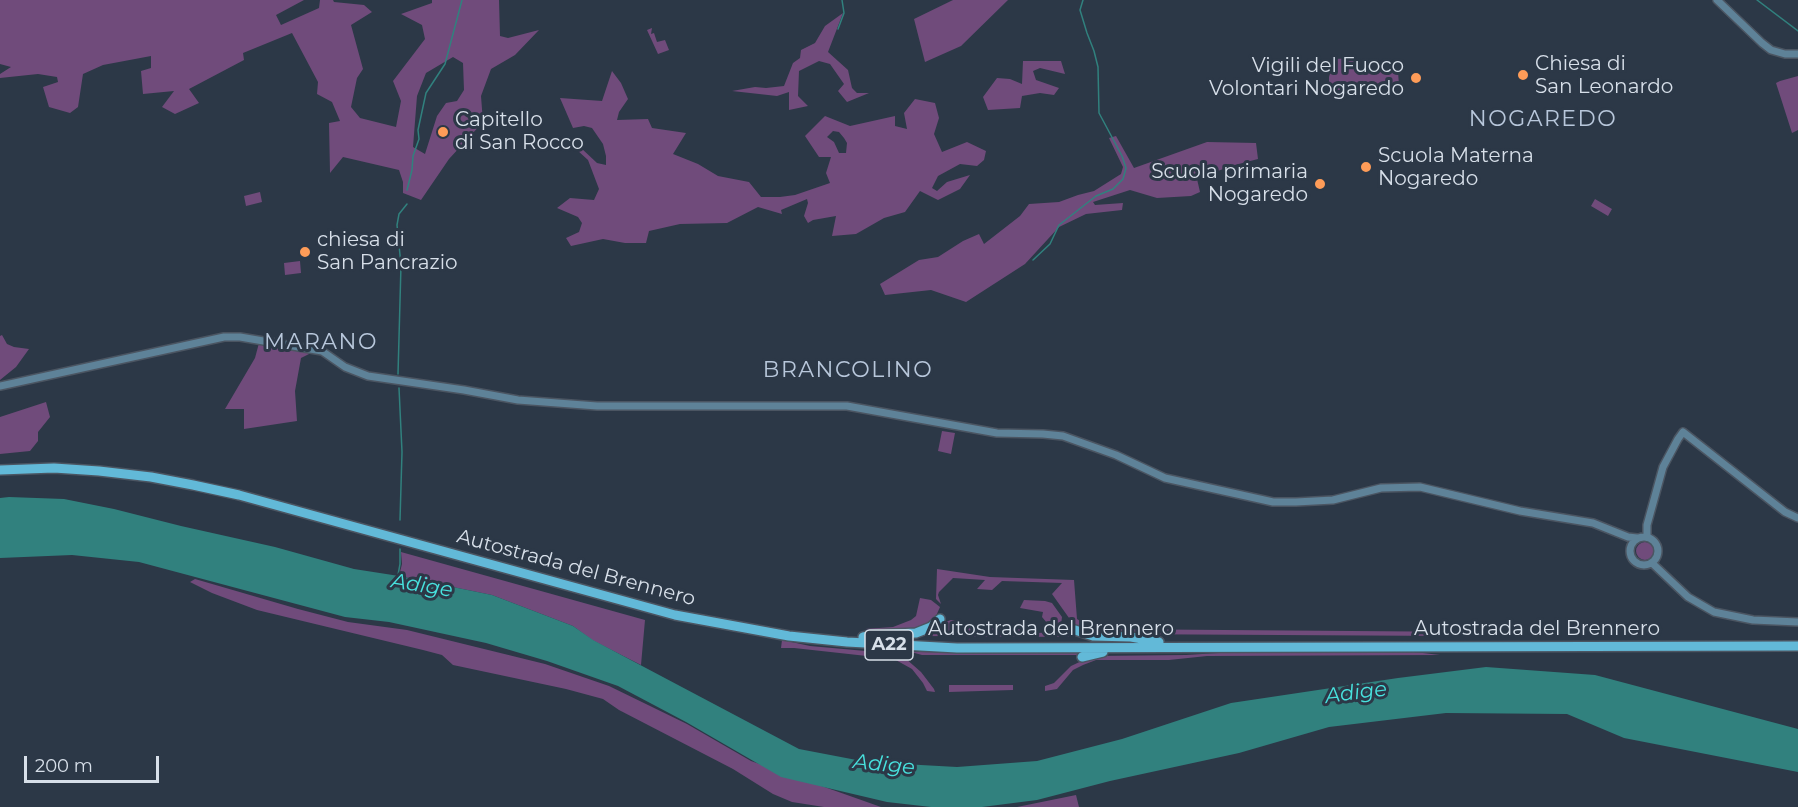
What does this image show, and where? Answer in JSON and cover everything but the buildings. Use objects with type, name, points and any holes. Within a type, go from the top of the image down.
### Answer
[{"type":"highway","name":"Autostrada del Brennero","points":[[0,464],[80,464],[175,475],[245,490],[666,606],[757,625],[863,637],[969,642],[1155,645],[1798,646]]},
{"type":"highway","name":"Autostrada del Brennero","points":[[0,470],[54,468],[99,471],[152,477],[193,485],[239,495],[675,615],[779,634],[847,642],[957,648],[1798,640]]},
{"type":"highway","points":[[863,637],[916,633],[931,627],[940,619]]},
{"type":"highway","points":[[1075,630],[1093,636],[1131,637],[1155,645]]},
{"type":"highway","points":[[847,642],[864,648],[893,651],[906,655]]},
{"type":"highway","points":[[1082,657],[1098,653],[1132,652],[1155,645]]},
{"type":"main road","points":[[1717,0],[1771,50],[1785,54],[1798,54]]},
{"type":"main road","points":[[0,386],[224,337],[240,337],[322,351],[345,367],[368,376],[518,400],[597,406],[847,406],[997,433],[1063,436],[1116,455],[1165,478],[1273,502],[1333,500],[1381,488],[1420,487],[1520,511],[1593,523],[1628,537],[1634,542]]},
{"type":"main road","points":[[1647,537],[1647,525],[1663,467],[1683,432],[1785,512],[1798,518]]},
{"type":"main road","points":[[1647,537],[1657,545],[1658,553],[1654,560],[1643,565],[1635,561],[1630,553],[1634,542],[1647,537]]},
{"type":"main road","points":[[1654,560],[1688,597],[1714,612],[1753,620],[1798,622]]},
{"type":"shaded area","points":[[0,0],[304,0],[276,15],[281,25],[319,8],[320,0],[333,0],[334,2],[364,5],[372,12],[351,25],[363,69],[357,78],[351,107],[360,118],[396,127],[401,101],[393,81],[425,39],[422,25],[401,14],[432,3],[432,0],[499,0],[500,36],[508,38],[539,30],[515,55],[491,69],[481,96],[483,122],[449,159],[421,200],[403,193],[403,182],[399,170],[343,157],[330,173],[329,123],[340,121],[332,102],[317,94],[318,82],[292,33],[243,53],[244,60],[189,89],[199,103],[175,114],[162,107],[174,91],[143,94],[141,71],[151,68],[151,56],[103,65],[83,74],[78,107],[70,113],[49,107],[43,87],[58,82],[57,77],[38,74],[0,78],[0,74],[11,67],[0,64]],"holes":[[[453,57],[463,63],[464,90],[457,101],[446,103],[437,116],[425,154],[413,147],[417,96],[426,73]]]},
{"type":"shaded area","points":[[953,0],[1008,0],[961,46],[925,62],[914,19]]},
{"type":"shaded area","points":[[843,13],[828,52],[848,70],[852,88],[857,93],[869,93],[847,102],[838,91],[844,84],[830,64],[819,61],[799,71],[798,96],[808,106],[789,110],[789,92],[777,96],[732,91],[784,86],[793,63],[800,58],[801,50],[815,43],[825,26]]},
{"type":"shaded area","points":[[652,28],[651,34],[654,33],[657,42],[665,40],[669,50],[658,54],[647,30]]},
{"type":"shaded area","points":[[1356,58],[1357,72],[1386,70],[1398,72],[1399,85],[1329,90],[1329,77],[1334,59]]},
{"type":"shaded area","points":[[1023,61],[1061,61],[1065,74],[1040,68],[1033,71],[1036,80],[1059,88],[1054,95],[1040,93],[1022,96],[1020,108],[988,110],[983,97],[997,78],[1010,79],[1022,84]]},
{"type":"shaded area","points":[[612,71],[621,83],[628,99],[619,112],[617,120],[648,119],[652,128],[686,133],[673,154],[698,164],[718,176],[749,182],[761,197],[795,195],[830,183],[826,173],[831,157],[819,157],[805,136],[825,116],[850,126],[895,116],[895,126],[907,129],[904,113],[915,99],[935,103],[939,118],[934,134],[942,152],[967,142],[986,151],[984,160],[977,166],[960,164],[938,176],[932,188],[937,191],[947,182],[970,175],[960,189],[938,200],[920,191],[905,212],[884,218],[856,234],[832,236],[836,216],[808,223],[804,216],[807,199],[781,210],[782,214],[758,207],[727,223],[680,224],[649,231],[646,243],[625,243],[603,239],[571,246],[566,238],[579,232],[582,223],[578,217],[557,208],[570,198],[594,200],[599,189],[588,160],[577,150],[580,147],[597,163],[606,165],[606,156],[603,144],[592,128],[584,126],[573,128],[560,98],[602,101]],"holes":[[[833,131],[839,132],[847,143],[846,153],[839,153],[834,142],[827,137]]]},
{"type":"shaded area","points":[[1798,76],[1798,130],[1792,133],[1776,83]]},
{"type":"shaded area","points":[[1116,136],[1134,168],[1207,142],[1256,143],[1258,159],[1197,179],[1200,192],[1191,196],[1157,198],[1130,190],[1093,202],[1095,205],[1123,203],[1122,210],[1086,214],[1059,227],[1025,264],[966,302],[931,290],[885,295],[880,284],[919,260],[938,257],[979,234],[984,244],[1020,216],[1029,204],[1059,202],[1094,191],[1121,174],[1123,167],[1109,138]]},
{"type":"shaded area","points":[[260,192],[262,202],[246,206],[244,196]]},
{"type":"shaded area","points":[[1595,199],[1612,209],[1608,216],[1591,206]]},
{"type":"shaded area","points":[[300,261],[301,273],[285,275],[284,263]]},
{"type":"shaded area","points":[[2,335],[7,344],[29,349],[16,367],[0,380],[0,336]]},
{"type":"shaded area","points":[[259,343],[313,352],[301,358],[295,391],[297,421],[244,429],[244,409],[225,409],[255,358]]},
{"type":"shaded area","points":[[46,402],[50,417],[38,432],[38,441],[30,451],[0,454],[0,417]]},
{"type":"shaded area","points":[[942,431],[955,433],[951,454],[938,451]]},
{"type":"shaded area","points":[[1645,542],[1651,545],[1654,551],[1651,557],[1645,560],[1639,557],[1636,551],[1639,545]]},
{"type":"shaded area","points":[[401,552],[645,620],[641,665],[592,640],[573,626],[492,595],[399,576],[402,564]]},
{"type":"shaded area","points":[[937,569],[990,577],[1074,580],[1077,619],[1098,629],[1480,632],[1451,636],[1105,634],[1077,628],[1074,625],[1052,594],[1062,583],[1002,581],[992,590],[977,589],[985,580],[953,578],[939,592],[941,604],[936,599]]},
{"type":"shaded area","points":[[195,579],[348,622],[407,630],[545,664],[609,686],[687,724],[751,761],[881,807],[824,807],[792,802],[773,794],[733,769],[619,710],[603,699],[453,665],[442,655],[257,610],[190,582]]},
{"type":"shaded area","points":[[920,598],[931,600],[940,607],[936,616],[925,628],[894,632],[865,629],[893,627],[911,620],[916,616]]},
{"type":"shaded area","points":[[1024,600],[1052,603],[1062,617],[1061,625],[1046,628],[1047,623],[1042,617],[1043,612],[1020,608]]},
{"type":"shaded area","points":[[951,620],[972,627],[1001,626],[1038,633],[1067,631],[1079,635],[1069,637],[922,636]]},
{"type":"shaded area","points":[[782,640],[810,646],[888,653],[905,658],[921,672],[935,692],[927,691],[912,669],[894,659],[781,648]]},
{"type":"shaded area","points":[[1406,651],[1440,655],[1207,656],[1169,660],[1096,660],[1073,670],[1057,689],[1045,691],[1045,686],[1054,683],[1071,666],[1096,656]]},
{"type":"shaded area","points":[[911,652],[1081,653],[1082,655],[922,655]]},
{"type":"shaded area","points":[[949,685],[1013,685],[1013,690],[949,692]]},
{"type":"shaded area","points":[[1076,795],[1079,807],[1017,807]]},
{"type":"water","name":"Adige","points":[[0,498],[64,499],[114,509],[275,547],[354,569],[492,595],[573,626],[593,640],[799,749],[867,762],[957,767],[1037,761],[1122,739],[1231,703],[1486,667],[1595,675],[1798,729],[1798,772],[1624,738],[1567,714],[1446,713],[1329,727],[1239,753],[1110,781],[1037,800],[982,807],[931,807],[887,802],[781,777],[618,686],[486,643],[389,622],[345,617],[139,562],[72,555],[0,558]]},
{"type":"waterway","points":[[407,190],[413,156],[419,139],[418,130],[426,93],[445,64],[462,0]]},
{"type":"waterway","points":[[838,29],[844,13],[842,0]]},
{"type":"waterway","points":[[1033,260],[1050,244],[1059,225],[1096,196],[1113,189],[1123,179],[1126,168],[1099,113],[1098,67],[1080,10],[1083,0]]},
{"type":"waterway","points":[[1757,0],[1798,31]]},
{"type":"waterway","points":[[398,374],[401,265],[397,225],[399,214],[407,204]]},
{"type":"waterway","points":[[399,388],[402,452],[400,520]]},
{"type":"waterway","points":[[398,575],[400,549]]},
{"type":"place","name":"Chiesa di San Leonardo","points":[[1523,75]]},
{"type":"place","name":"Vigili del Fuoco Volontari Nogaredo","points":[[1416,78]]},
{"type":"place","name":"Capitello di San Rocco","points":[[443,132]]},
{"type":"place","name":"Scuola Materna Nogaredo","points":[[1366,167]]},
{"type":"place","name":"Scuola primaria Nogaredo","points":[[1320,184]]},
{"type":"place","name":"chiesa di San Pancrazio","points":[[305,252]]},
{"type":"district","name":"NOGAREDO","points":[[1543,120]]},
{"type":"district","name":"MARANO","points":[[321,343]]},
{"type":"district","name":"BRANCOLINO","points":[[848,371]]}]
